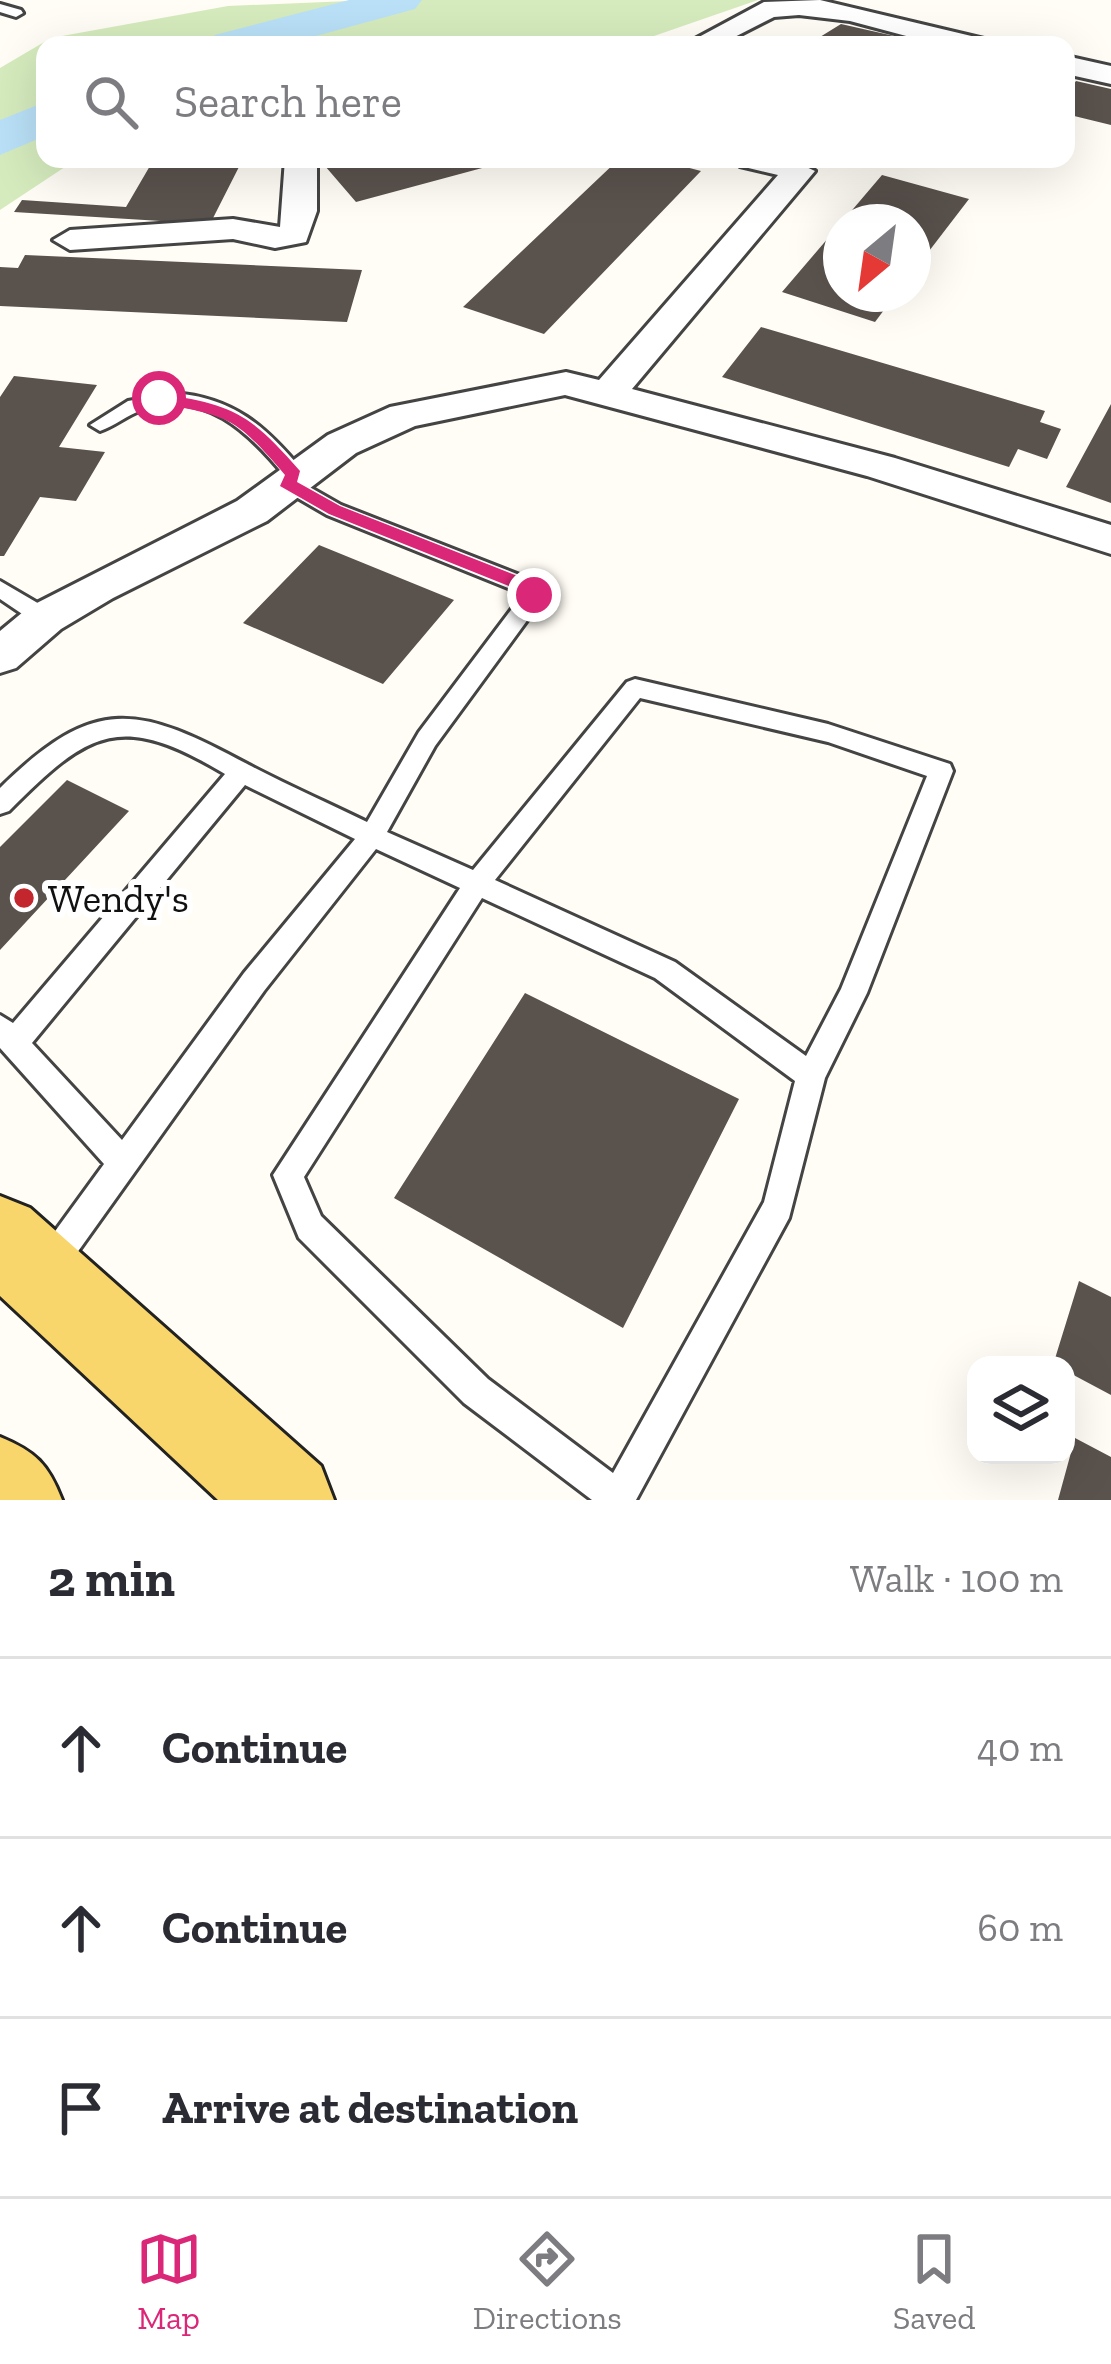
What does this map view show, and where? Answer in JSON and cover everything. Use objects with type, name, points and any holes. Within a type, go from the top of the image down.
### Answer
[{"type":"main road","points":[[20,1258],[287,1500]]},
{"type":"main road","points":[[0,1484],[15,1500]]},
{"type":"street","points":[[716,36],[772,9],[815,3],[842,6],[944,36]]},
{"type":"street","points":[[1075,67],[1111,75]]},
{"type":"street","points":[[70,239],[233,229],[275,238],[294,236],[302,211],[301,168]]},
{"type":"street","points":[[609,392],[799,171],[787,168]]},
{"type":"street","points":[[0,656],[45,618],[217,531],[342,444],[404,416],[566,382],[881,467],[1111,540]]},
{"type":"lane","points":[[0,8],[16,13]]},
{"type":"lane","points":[[20,1258],[123,1163],[254,982],[372,836],[427,739],[534,595],[532,588],[334,510],[290,479],[251,425],[220,407],[159,398],[134,402],[100,425]]},
{"type":"lane","points":[[0,589],[45,618]]},
{"type":"lane","points":[[635,688],[769,717],[886,749],[941,771],[854,993],[811,1076],[778,1207],[618,1498],[476,1391],[310,1227],[288,1174],[477,884],[635,688]]},
{"type":"lane","points":[[0,804],[56,747],[88,728],[128,723],[196,742],[241,772],[372,836],[665,970],[811,1076]]},
{"type":"lane","points":[[123,1163],[7,1036],[241,772]]},
{"type":"green space","points":[[373,0],[758,0],[654,36],[62,36],[228,6]]},
{"type":"green space","points":[[36,47],[36,168],[63,168],[0,210],[0,68]]},
{"type":"building","points":[[841,24],[894,36],[822,36]]},
{"type":"building","points":[[1075,82],[1111,89],[1111,125],[1075,116]]},
{"type":"building","points":[[149,168],[238,168],[210,224],[14,212],[22,200],[126,207]]},
{"type":"building","points":[[327,168],[482,168],[356,202]]},
{"type":"building","points":[[610,168],[701,171],[544,334],[463,307]]},
{"type":"building","points":[[882,175],[969,199],[931,249],[931,204],[857,204]]},
{"type":"building","points":[[823,244],[823,305],[782,292]]},
{"type":"building","points":[[25,255],[362,270],[347,322],[0,306],[0,267],[18,268]]},
{"type":"building","points":[[844,312],[882,312],[875,322]]},
{"type":"building","points":[[761,327],[1045,411],[1040,422],[1061,429],[1047,459],[1018,449],[1009,467],[722,377]]},
{"type":"building","points":[[14,376],[97,385],[59,447],[105,452],[76,501],[40,497],[0,556],[0,397]]},
{"type":"building","points":[[1111,404],[1111,503],[1066,487]]},
{"type":"building","points":[[319,545],[454,600],[383,684],[243,623]]},
{"type":"building","name":"Wendy's","points":[[67,780],[129,811],[0,950],[0,847]]},
{"type":"building","points":[[525,993],[739,1099],[623,1328],[394,1198]]},
{"type":"building","points":[[1079,1281],[1111,1297],[1111,1395],[1075,1376],[1075,1356],[1056,1356]]},
{"type":"building","points":[[1075,1438],[1111,1457],[1111,1500],[1058,1500],[1068,1464],[1075,1464]]},
{"type":"waterway","points":[[265,36],[400,0]]},
{"type":"waterway","points":[[0,140],[36,122]]},
{"type":"place","name":"Wendy's","points":[[24,898]]},
{"type":"route","points":[[159,398],[220,407],[251,425],[295,475],[286,482],[334,510],[532,588],[534,595]]}]
